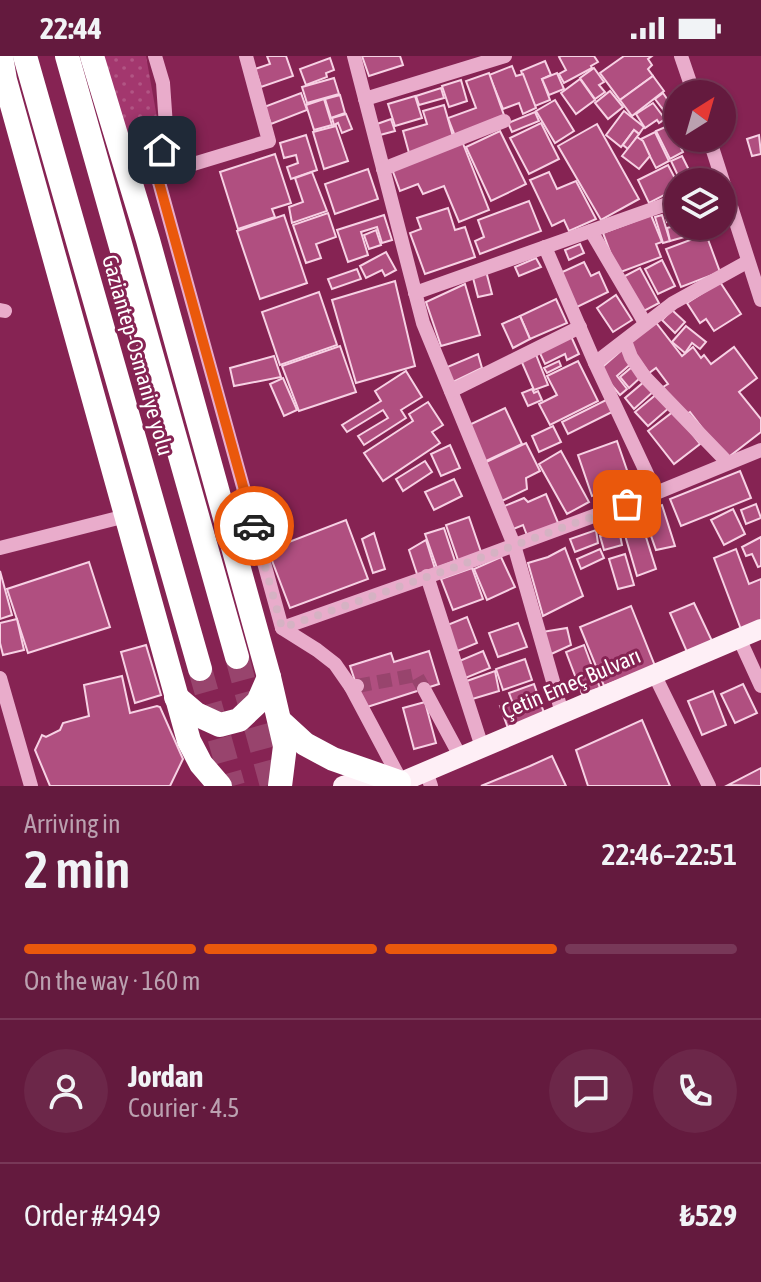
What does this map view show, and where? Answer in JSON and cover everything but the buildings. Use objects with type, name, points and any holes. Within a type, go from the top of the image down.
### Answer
[{"type":"highway","points":[[1,56],[5,80],[189,741],[195,767],[193,786]]},
{"type":"highway","name":"Gaziantep-Osmaniye yolu","points":[[25,56],[200,669]]},
{"type":"highway","name":"Gaziantep-Osmaniye yolu","points":[[67,56],[237,657]]},
{"type":"highway","points":[[92,56],[148,240],[281,722],[285,746],[280,786]]},
{"type":"highway","points":[[176,697],[196,714],[220,725],[239,720],[258,702],[269,677]]},
{"type":"highway","points":[[281,722],[305,744],[333,759],[397,783]]},
{"type":"highway","points":[[189,741],[201,764],[220,786]]},
{"type":"main road","name":"Çetin Emeç Bulvarı","points":[[397,783],[428,778],[460,756],[761,629]]},
{"type":"main road","points":[[343,786],[358,782],[397,783]]},
{"type":"street","points":[[155,56],[163,83],[166,126],[157,175],[282,628],[335,664],[354,686],[397,783]]},
{"type":"street","points":[[157,175],[269,141],[246,56]]},
{"type":"street","points":[[354,56],[423,323],[514,545],[562,713]]},
{"type":"street","points":[[365,99],[505,56]]},
{"type":"street","points":[[681,56],[689,80]]},
{"type":"street","points":[[383,169],[504,121]]},
{"type":"street","points":[[415,293],[664,205]]},
{"type":"street","points":[[736,225],[761,300]]},
{"type":"street","points":[[591,231],[645,323]]},
{"type":"street","points":[[545,247],[656,493]]},
{"type":"street","points":[[595,363],[673,303],[747,262]]},
{"type":"street","points":[[451,391],[580,327]]},
{"type":"street","points":[[625,341],[644,376],[728,463]]},
{"type":"street","points":[[282,628],[656,493],[761,450]]},
{"type":"street","points":[[0,548],[126,516]]},
{"type":"street","points":[[427,576],[482,747]]},
{"type":"street","points":[[739,638],[761,686]]},
{"type":"street","points":[[654,674],[709,786]]},
{"type":"street","points":[[0,678],[31,786]]},
{"type":"street","points":[[424,689],[460,756]]},
{"type":"shaded area","points":[[100,56],[146,56],[159,129],[154,155],[132,161]]},
{"type":"tunnel","points":[[237,657],[272,786]]},
{"type":"tunnel","points":[[200,669],[233,786]]},
{"type":"tunnel","points":[[357,686],[416,675],[424,689]]},
{"type":"way so far","points":[[254,526],[282,628],[627,504]]},
{"type":"route","points":[[162,150],[157,175],[254,526]]}]
